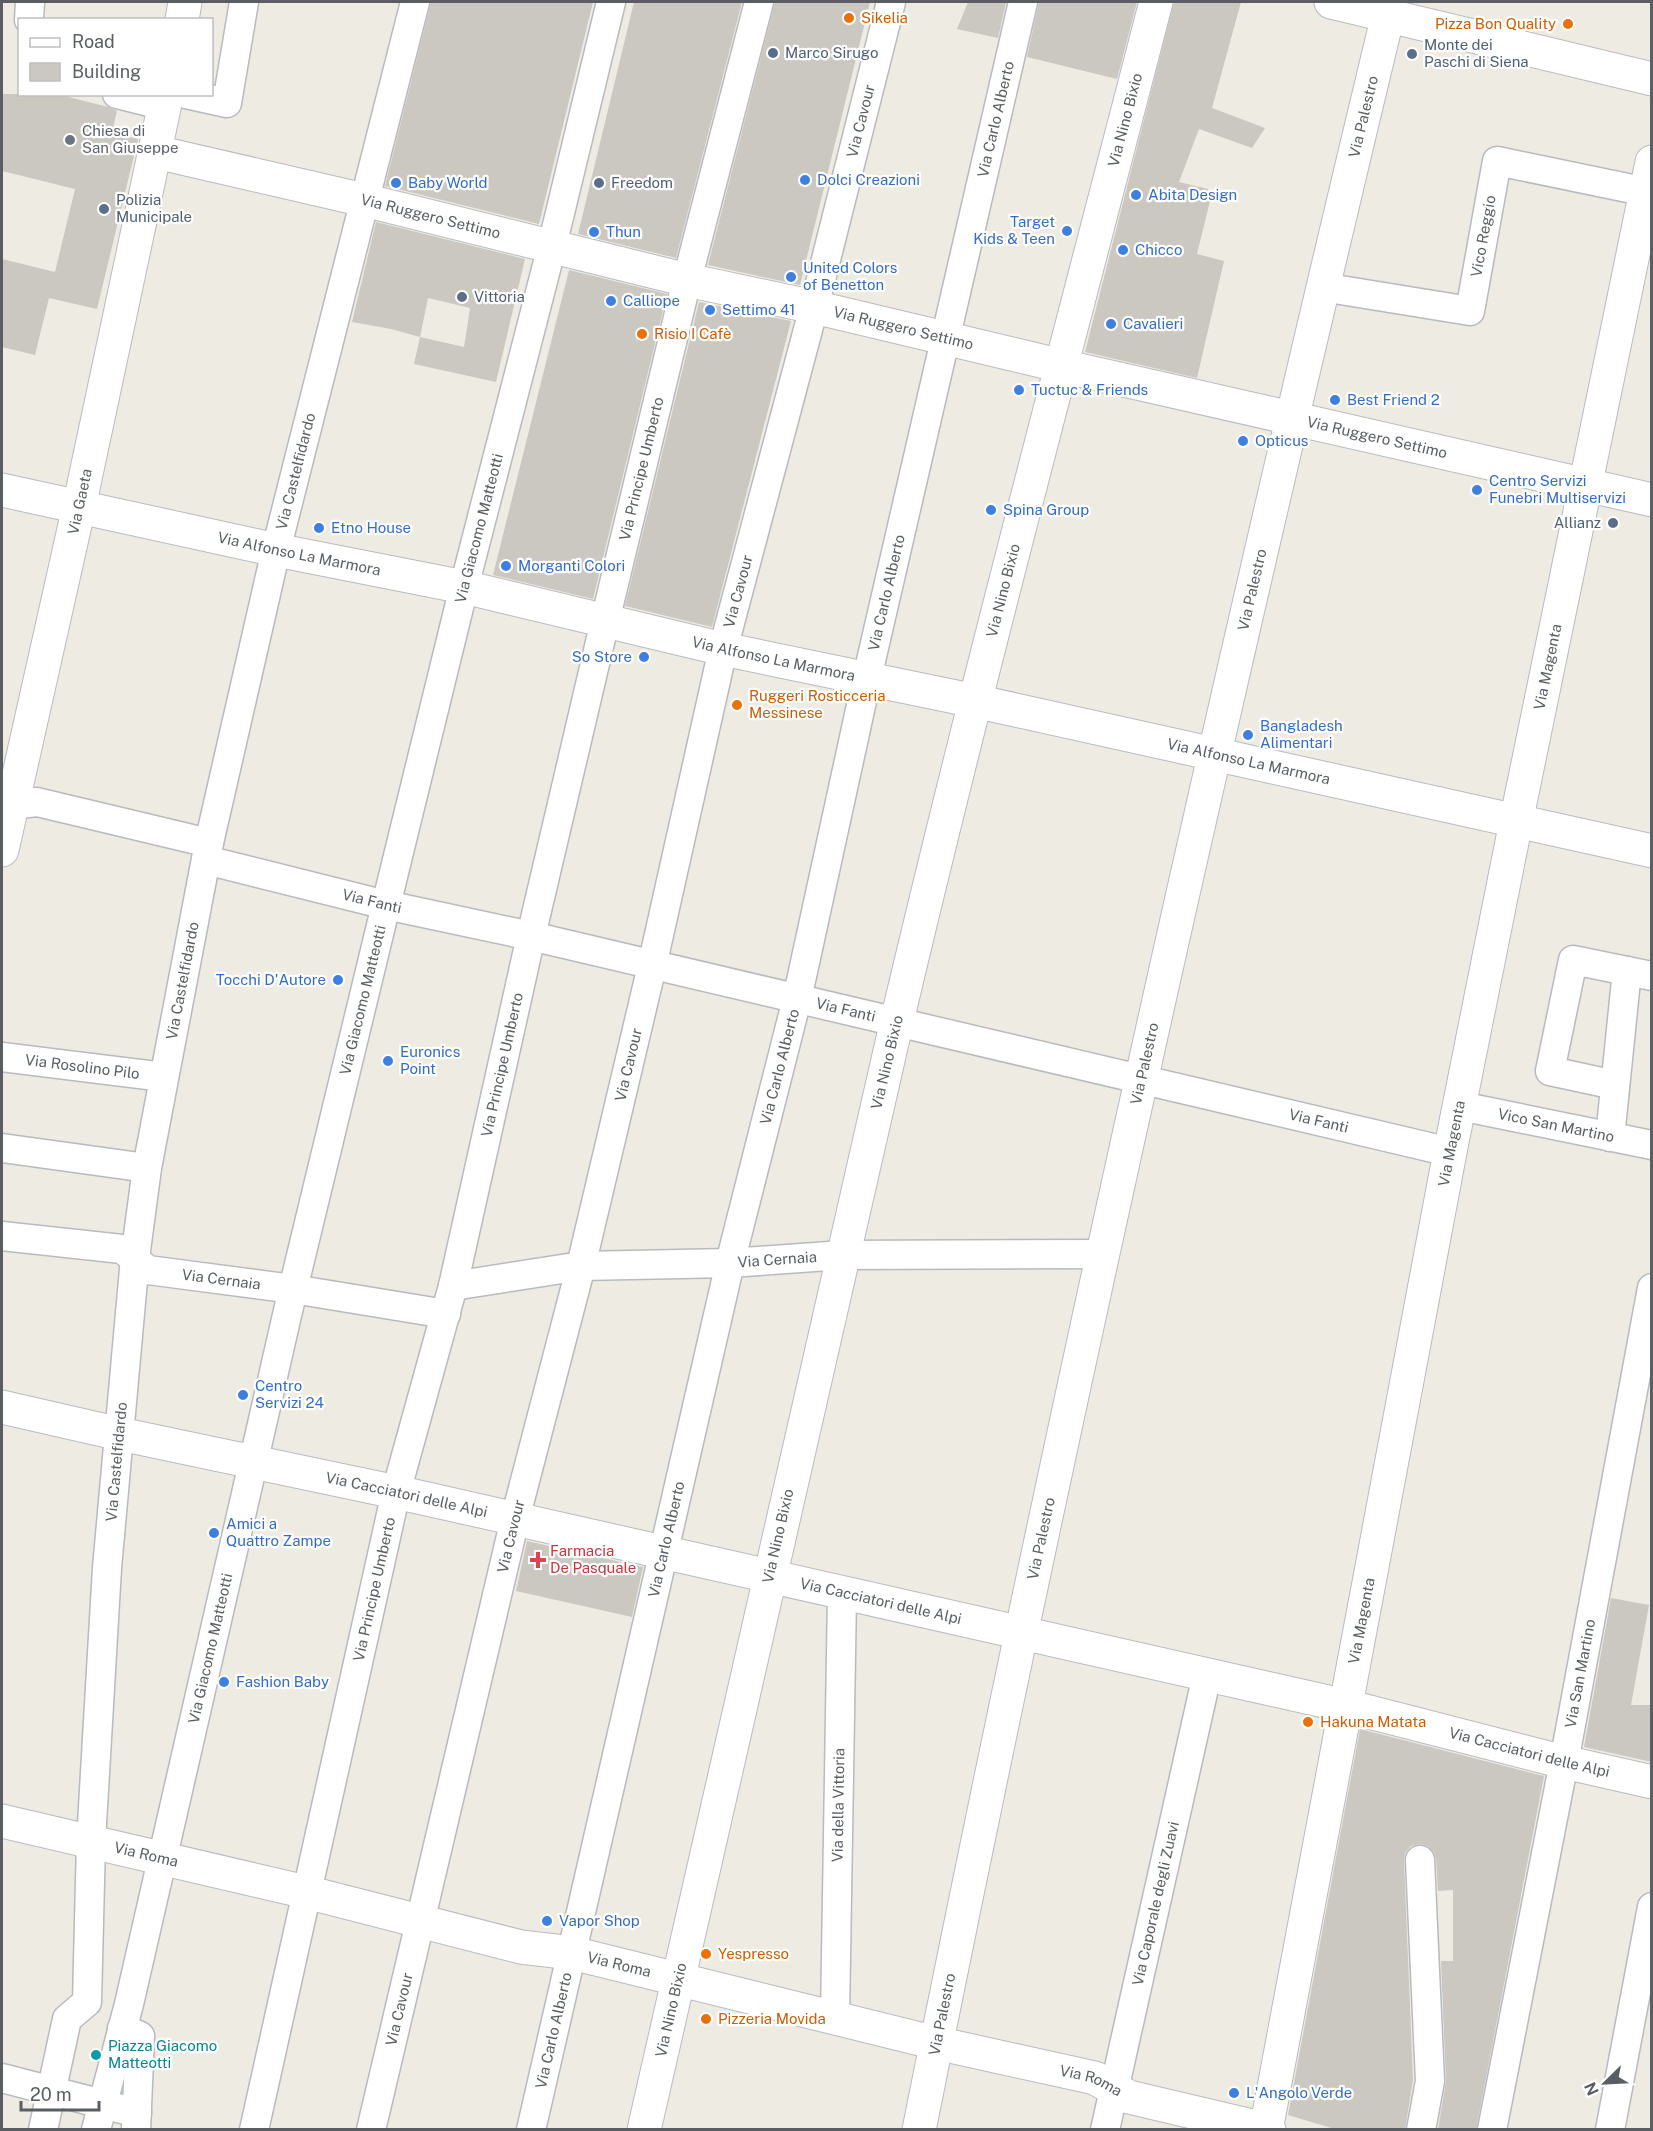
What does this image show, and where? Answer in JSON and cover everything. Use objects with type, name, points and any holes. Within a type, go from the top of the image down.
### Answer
[{"type":"street","points":[[29,18],[30,2]]},
{"type":"street","points":[[182,18],[185,2]]},
{"type":"street","points":[[145,96],[227,104],[244,2]]},
{"type":"street","name":"Via Castelfidardo","points":[[43,2130],[42,2088],[67,2019],[87,2002],[91,1841],[107,1568],[135,1258],[147,1168],[207,852],[276,550],[415,2]]},
{"type":"street","name":"Via Giacomo Matteotti","points":[[99,2117],[126,2016],[293,1289],[464,587],[552,246],[610,2]]},
{"type":"street","name":"Via Principe Umberto","points":[[254,2130],[396,1492],[453,1286],[531,936],[687,280],[759,2]]},
{"type":"street","name":"Via Cavour","points":[[371,2130],[515,1519],[580,1266],[652,966],[723,649],[814,307],[891,2]]},
{"type":"street","name":"Via Carlo Alberto","points":[[531,2130],[730,1263],[797,999],[867,678],[1023,2]]},
{"type":"street","name":"Via Nino Bixio","points":[[644,2130],[897,1021],[975,701],[1156,2]]},
{"type":"street","points":[[1331,2],[1389,8],[1652,80]]},
{"type":"street","name":"Via Palestro","points":[[919,2130],[1101,1254],[1213,755],[1389,8]]},
{"type":"street","name":"Via Gaeta","points":[[2,850],[7,805],[79,507],[156,152],[173,98]]},
{"type":"street","name":"Via Ruggero Settimo","points":[[156,152],[364,200],[687,280],[814,307],[1062,366],[1652,500]]},
{"type":"street","name":"Vico Reggio","points":[[1322,287],[1470,311],[1497,161],[1650,183]]},
{"type":"street","name":"Via Magenta","points":[[1267,2129],[1450,1152],[1584,485],[1650,183]]},
{"type":"street","name":"Via Alfonso La Marmora","points":[[2,490],[276,550],[464,587],[723,649],[975,701],[1652,851]]},
{"type":"street","name":"Via Fanti","points":[[7,805],[37,801],[386,905],[531,936],[1450,1152]]},
{"type":"street","points":[[1610,1137],[1615,1085],[1639,974],[1573,960],[1550,1071],[1615,1085]]},
{"type":"street","name":"Via Rosolino Pilo","points":[[2,1057],[164,1077]]},
{"type":"street","name":"Vico San Martino","points":[[1460,1106],[1652,1145]]},
{"type":"street","points":[[2,1148],[147,1168]]},
{"type":"street","name":"Via Cernaia","points":[[2,1236],[122,1249],[148,1270],[293,1289],[446,1314]]},
{"type":"street","name":"Via Cernaia","points":[[453,1286],[580,1266],[730,1263],[843,1255],[1101,1254]]},
{"type":"street","name":"Via San Martino","points":[[1492,2130],[1564,1762],[1643,1382],[1652,1288]]},
{"type":"street","name":"Via Cacciatori delle Alpi","points":[[2,1407],[396,1492],[1346,1706],[1564,1762],[1652,1782]]},
{"type":"street","name":"Via della Vittoria","points":[[835,2017],[842,1594]]},
{"type":"street","name":"Via Caporale degli Zuavi","points":[[1105,2130],[1207,1675]]},
{"type":"street","name":"Via Roma","points":[[2,1821],[162,1857],[521,1947],[572,1953],[936,2043],[1095,2078],[1129,2097],[1267,2129]]},
{"type":"street","points":[[1420,1860],[1430,2081],[1421,2130]]},
{"type":"street","points":[[1610,2130],[1652,1906]]},
{"type":"street","points":[[2,2078],[42,2088],[99,2117],[137,2121],[140,2036],[126,2016]]},
{"type":"building","points":[[431,2],[593,2],[539,224],[385,186]]},
{"type":"building","points":[[634,2],[742,2],[676,258],[578,234]]},
{"type":"building","points":[[775,2],[870,2],[800,285],[708,265]]},
{"type":"building","points":[[968,2],[1006,2],[998,38],[957,29]]},
{"type":"building","points":[[1039,2],[1137,2],[1117,79],[1027,57]]},
{"type":"building","points":[[1174,2],[1241,2],[1212,108],[1265,128],[1252,148],[1199,129],[1179,182],[1208,189],[1207,195],[1211,197],[1197,254],[1224,261],[1197,378],[1085,352]]},
{"type":"building","points":[[2,94],[65,96],[108,107],[117,111],[112,132],[138,139],[97,309],[49,298],[35,355],[2,347],[2,259],[55,272],[75,189],[2,171]]},
{"type":"building","points":[[376,222],[525,259],[496,382],[414,364],[420,337],[352,322]],"holes":[[[428,298],[470,308],[464,347],[420,337]]]},
{"type":"building","points":[[569,270],[667,294],[593,599],[493,575]]},
{"type":"building","points":[[699,302],[791,321],[712,627],[625,606]]},
{"type":"building","points":[[527,1541],[643,1567],[632,1617],[516,1591]]},
{"type":"building","points":[[1611,1598],[1649,1605],[1631,1705],[1652,1705],[1652,1762],[1584,1747]]},
{"type":"building","points":[[1360,1729],[1544,1776],[1476,2130],[1438,2130],[1446,2081],[1441,1961],[1453,1961],[1453,1890],[1438,1891],[1434,1852],[1428,1846],[1420,1844],[1411,1846],[1405,1853],[1404,1861],[1413,2080],[1405,2130],[1338,2130],[1288,2115]]},
{"type":"place","name":"Sikelia","points":[[849,18]]},
{"type":"place","name":"Pizza Bon Quality","points":[[1568,24]]},
{"type":"place","name":"Marco Sirugo","points":[[773,53]]},
{"type":"place","name":"Monte dei Paschi di Siena","points":[[1412,54]]},
{"type":"place","name":"Chiesa di San Giuseppe","points":[[70,140]]},
{"type":"place","name":"Dolci Creazioni","points":[[805,180]]},
{"type":"place","name":"Baby World","points":[[396,183]]},
{"type":"place","name":"Freedom","points":[[599,183]]},
{"type":"place","name":"Abita Design","points":[[1136,195]]},
{"type":"place","name":"Polizia Municipale","points":[[104,209]]},
{"type":"place","name":"Target Kids & Teen","points":[[1067,231]]},
{"type":"place","name":"Thun","points":[[594,232]]},
{"type":"place","name":"Chicco","points":[[1123,250]]},
{"type":"place","name":"United Colors of Benetton","points":[[791,277]]},
{"type":"place","name":"Vittoria","points":[[462,297]]},
{"type":"place","name":"Calliope","points":[[611,301]]},
{"type":"place","name":"Settimo 41","points":[[710,310]]},
{"type":"place","name":"Cavalieri","points":[[1111,324]]},
{"type":"place","name":"Risio I Cafè","points":[[642,334]]},
{"type":"place","name":"Tuctuc & Friends","points":[[1019,390]]},
{"type":"place","name":"Best Friend 2","points":[[1335,400]]},
{"type":"place","name":"Opticus","points":[[1243,441]]},
{"type":"place","name":"Centro Servizi Funebri Multiservizi","points":[[1477,490]]},
{"type":"place","name":"Spina Group","points":[[991,510]]},
{"type":"place","name":"Allianz","points":[[1613,523]]},
{"type":"place","name":"Etno House","points":[[319,528]]},
{"type":"place","name":"Morganti Colori","points":[[506,566]]},
{"type":"place","name":"So Store","points":[[644,657]]},
{"type":"place","name":"Ruggeri Rosticceria Messinese","points":[[737,705]]},
{"type":"place","name":"Bangladesh Alimentari","points":[[1248,735]]},
{"type":"place","name":"Tocchi D'Autore","points":[[338,980]]},
{"type":"place","name":"Euronics Point","points":[[388,1061]]},
{"type":"place","name":"Centro Servizi 24","points":[[243,1395]]},
{"type":"place","name":"Amici a Quattro Zampe","points":[[214,1533]]},
{"type":"place","name":"Farmacia De Pasquale","points":[[538,1560]]},
{"type":"place","name":"Fashion Baby","points":[[224,1682]]},
{"type":"place","name":"Hakuna Matata","points":[[1308,1722]]},
{"type":"place","name":"Vapor Shop","points":[[547,1921]]},
{"type":"place","name":"Yespresso","points":[[706,1954]]},
{"type":"place","name":"Pizzeria Movida","points":[[706,2019]]},
{"type":"place","name":"Piazza Giacomo Matteotti","points":[[96,2055]]},
{"type":"place","name":"L'Angolo Verde","points":[[1234,2093]]}]
